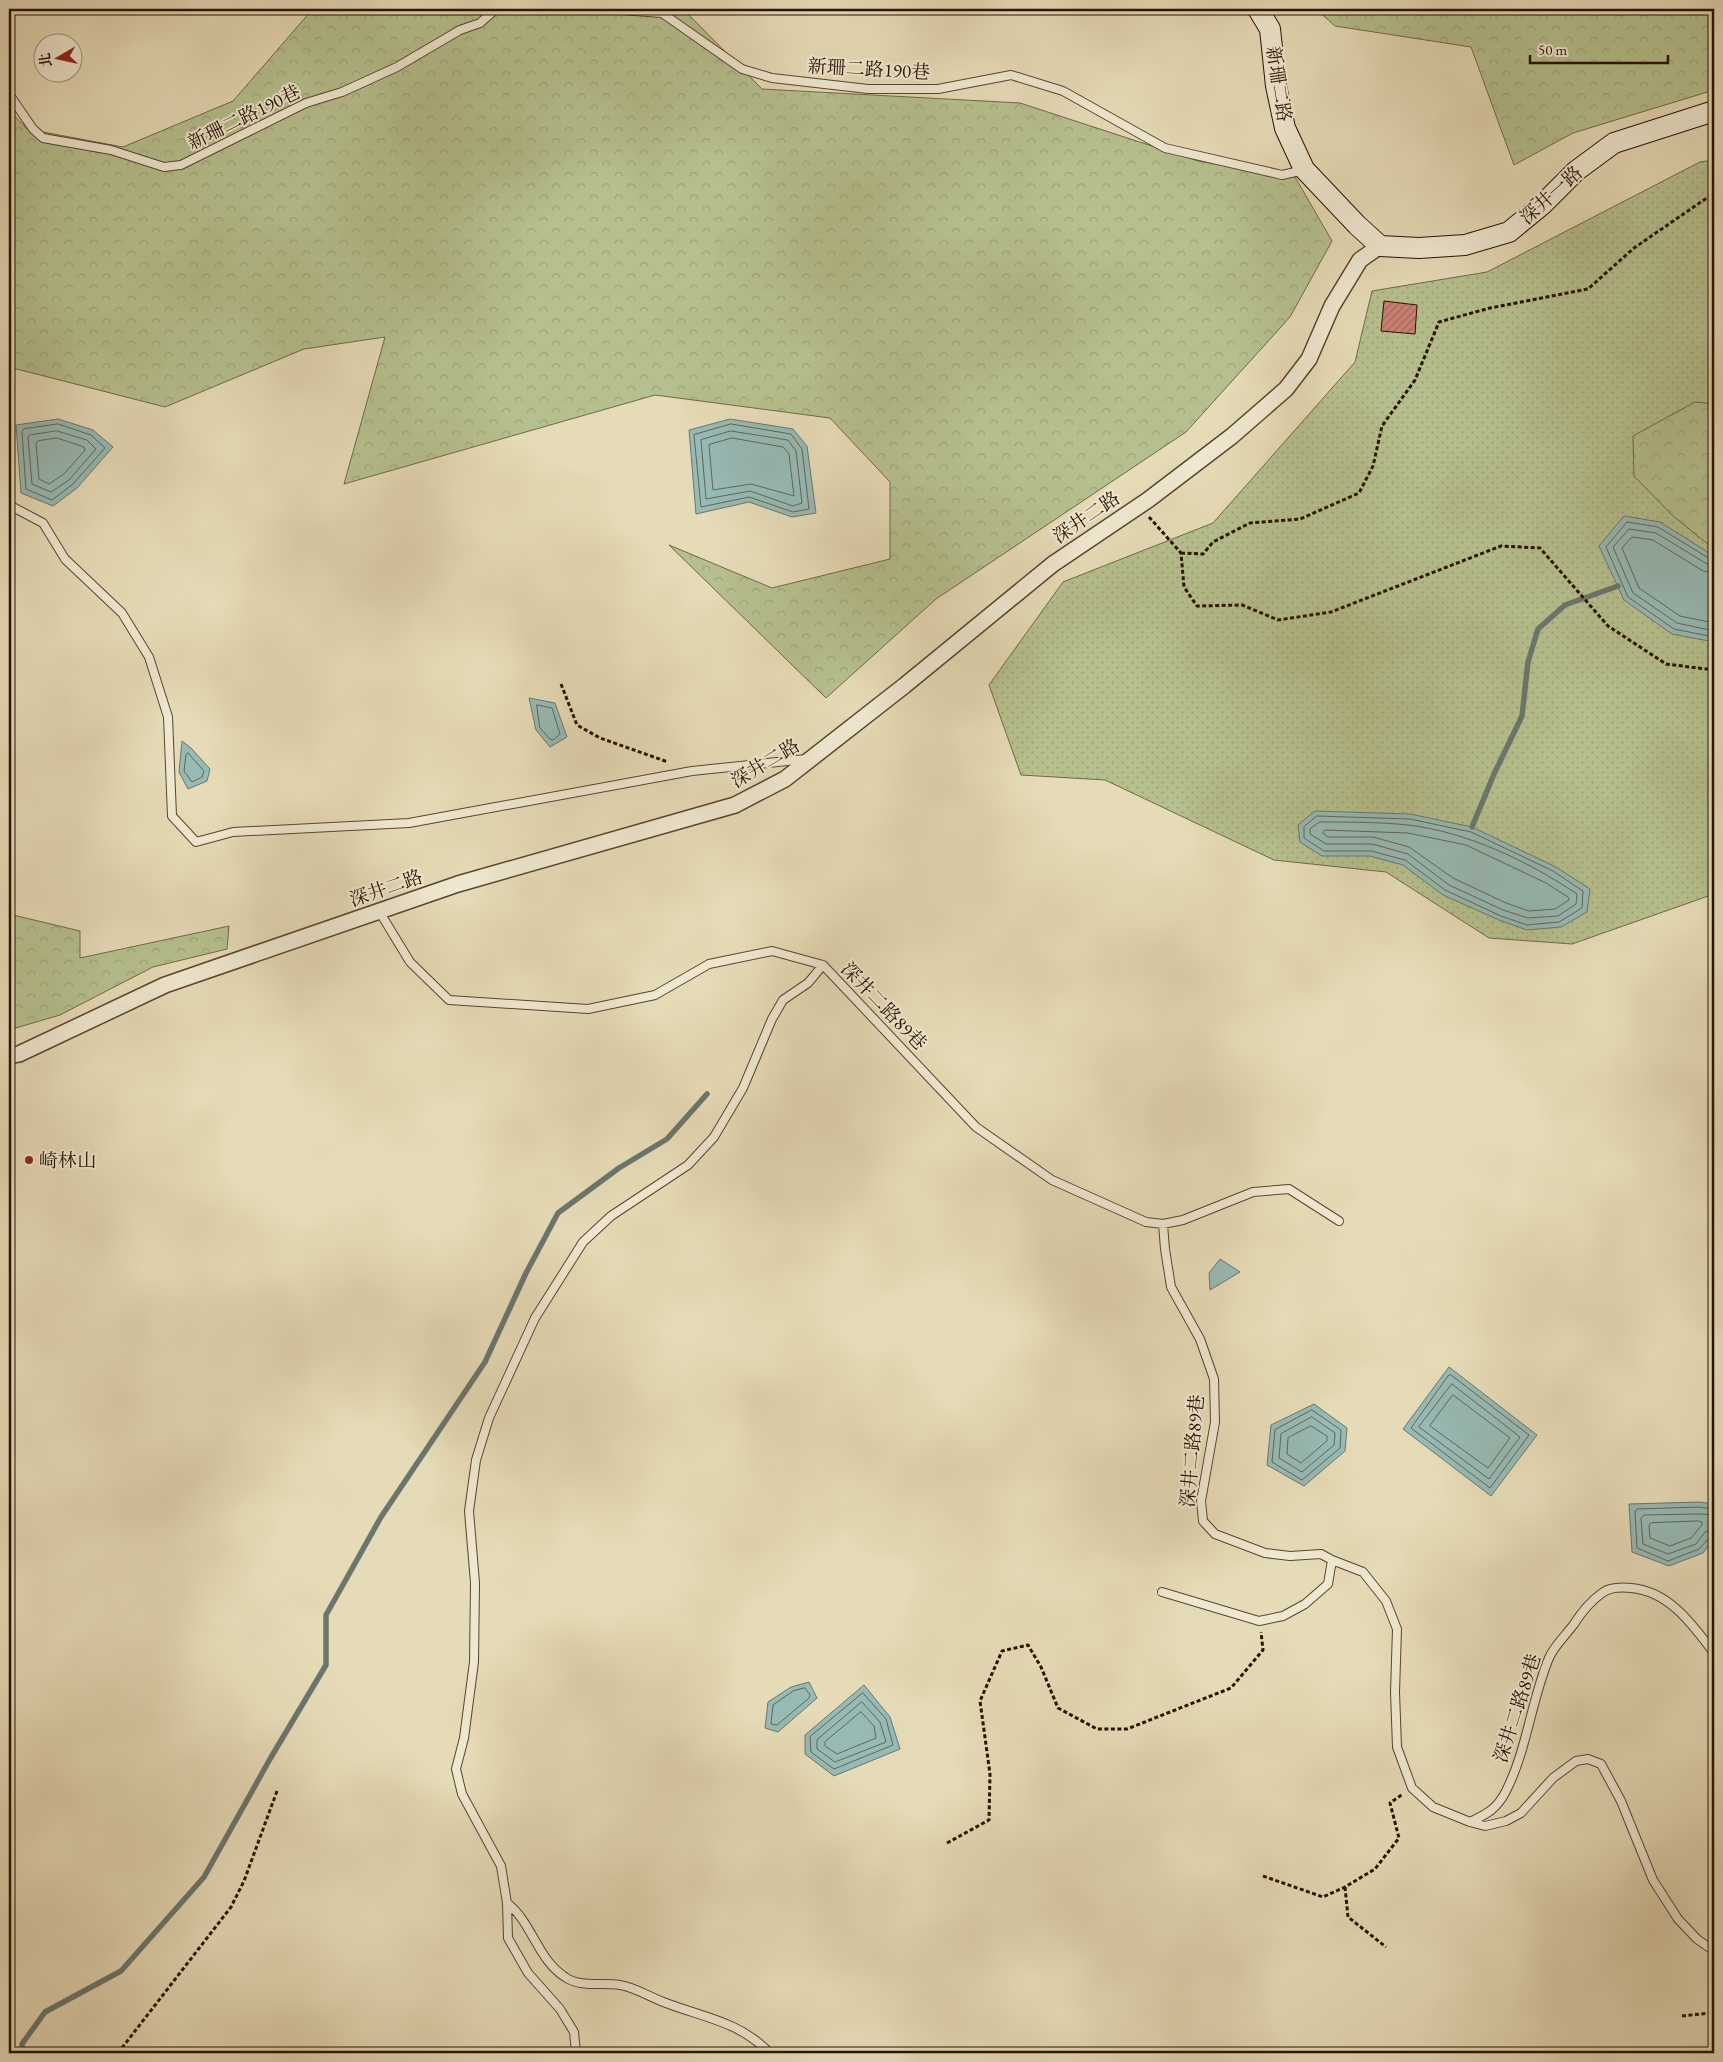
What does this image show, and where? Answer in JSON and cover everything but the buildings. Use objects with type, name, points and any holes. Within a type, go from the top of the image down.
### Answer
[{"type":"street","name":"新珊二路","points":[[1258,9],[1270,29],[1276,86],[1285,128],[1304,169],[1357,226],[1380,246]]},
{"type":"street","name":"深井一路","points":[[1380,246],[1418,248],[1465,245],[1509,232],[1543,204],[1576,171],[1614,143],[1714,111]]},
{"type":"street","name":"深井二路","points":[[9,1056],[18,1054],[165,985],[458,884],[735,805],[785,779],[1053,564],[1138,506],[1232,436],[1286,389],[1309,359],[1332,306],[1360,260],[1380,246]]},
{"type":"lane","name":"新珊二路190巷","points":[[9,94],[33,129],[43,138],[111,150],[164,168],[181,165],[306,103],[342,92],[397,67],[460,30],[480,23],[496,9]]},
{"type":"lane","name":"新珊二路190巷","points":[[608,9],[662,13],[742,69],[772,78],[868,89],[938,89],[1012,75],[1063,91],[1164,148],[1282,175],[1304,169]]},
{"type":"lane","points":[[9,505],[43,523],[65,559],[122,613],[149,657],[168,717],[172,816],[196,842],[233,832],[408,823],[692,771],[813,758]]},
{"type":"lane","name":"深井二路89巷","points":[[379,912],[410,962],[449,1000],[588,1009],[655,995],[709,964],[772,951],[823,965],[976,1127],[1052,1180],[1146,1222],[1163,1224],[1183,1220],[1253,1192],[1289,1189],[1339,1221]]},
{"type":"lane","points":[[576,2053],[574,2032],[560,2009],[528,1973],[508,1938],[507,1903],[501,1866],[462,1794],[456,1769],[464,1738],[474,1662],[475,1582],[469,1511],[476,1460],[489,1418],[535,1318],[582,1242],[611,1216],[688,1164],[714,1137],[743,1088],[772,1019],[783,1000],[808,983],[823,965]]},
{"type":"lane","name":"深井二路89巷","points":[[1163,1224],[1164,1249],[1171,1287],[1200,1339],[1214,1380],[1215,1422],[1201,1501],[1203,1521],[1214,1534],[1265,1553],[1290,1556],[1321,1554],[1363,1572],[1386,1601],[1397,1629],[1395,1692],[1397,1747],[1412,1788],[1433,1807],[1485,1826],[1506,1821],[1521,1814],[1553,1778],[1576,1761],[1588,1759],[1601,1764],[1621,1801],[1653,1880],[1678,1918],[1697,1939],[1714,1951]]},
{"type":"lane","points":[[1162,1592],[1260,1621],[1284,1616],[1305,1604],[1328,1584],[1332,1560]]},
{"type":"lane","name":"深井二路89巷","points":[[1470,1822],[1492,1812],[1506,1792],[1519,1758],[1534,1701],[1550,1656],[1580,1616],[1603,1593],[1619,1587],[1646,1589],[1668,1602],[1691,1623],[1714,1653]]},
{"type":"lane","points":[[507,1903],[518,1911],[541,1953],[564,1976],[578,1983],[621,1985],[666,2004],[735,2026],[770,2053]]},
{"type":"path","points":[[1181,553],[1204,554],[1213,542],[1250,524],[1300,519],[1359,493],[1373,466],[1382,426],[1415,380],[1439,322],[1490,308],[1588,289],[1634,248],[1714,193]]},
{"type":"path","points":[[1138,506],[1181,553],[1184,587],[1197,606],[1242,606],[1278,620],[1331,612],[1501,546],[1540,548],[1608,626],[1666,664],[1714,670]]},
{"type":"path","points":[[561,684],[577,725],[600,738],[692,771]]},
{"type":"path","points":[[947,1843],[989,1820],[990,1774],[980,1701],[1002,1651],[1028,1645],[1041,1667],[1058,1708],[1097,1729],[1127,1729],[1231,1688],[1263,1650],[1260,1621]]},
{"type":"path","points":[[1262,1876],[1323,1896],[1345,1887],[1376,1869],[1399,1838],[1390,1803],[1412,1788]]},
{"type":"path","points":[[118,2053],[231,1907],[244,1881],[276,1791]]},
{"type":"path","points":[[1345,1887],[1348,1917],[1386,1947]]},
{"type":"path","points":[[1682,2016],[1710,2013],[1714,2015]]},
{"type":"green space","points":[[309,9],[683,9],[762,89],[1020,103],[1198,161],[1295,177],[1332,241],[1290,317],[1186,432],[936,599],[826,698],[669,545],[772,588],[890,559],[890,482],[830,418],[655,395],[344,484],[385,337],[304,349],[165,407],[9,367],[9,110],[27,129],[123,147],[233,101],[311,11]]},
{"type":"green space","points":[[1316,9],[1714,9],[1714,90],[1573,133],[1514,165],[1471,47],[1335,26]]},
{"type":"green space","points":[[1714,160],[1714,894],[1572,944],[1489,938],[1386,872],[1274,860],[1105,780],[1021,775],[989,685],[1063,582],[1213,523],[1355,362],[1372,291],[1487,272],[1700,162]]},
{"type":"green space","points":[[1695,402],[1714,404],[1714,549],[1673,516],[1634,476],[1633,436]]},
{"type":"green space","points":[[9,914],[80,931],[80,958],[229,926],[227,949],[153,967],[60,1015],[9,1030]]},
{"type":"water","points":[[58,419],[93,430],[113,447],[77,488],[53,506],[21,493],[16,425]]},
{"type":"water","points":[[730,419],[793,429],[807,446],[816,513],[792,517],[749,502],[696,514],[689,430]]},
{"type":"water","points":[[1624,516],[1660,522],[1714,556],[1714,642],[1672,634],[1624,600],[1599,546]]},
{"type":"water","points":[[529,698],[555,703],[567,737],[550,747],[536,730]]},
{"type":"water","points":[[182,741],[210,769],[207,781],[188,789],[179,772]]},
{"type":"water","points":[[1315,811],[1410,814],[1472,827],[1556,867],[1590,889],[1587,912],[1561,927],[1527,930],[1499,920],[1443,895],[1403,865],[1370,856],[1322,856],[1300,842],[1298,825]]},
{"type":"water","points":[[1220,1259],[1240,1272],[1210,1290],[1209,1273]]},
{"type":"water","points":[[1449,1367],[1537,1435],[1491,1496],[1403,1429]]},
{"type":"water","points":[[1314,1404],[1347,1428],[1345,1451],[1304,1486],[1267,1465],[1271,1425]]},
{"type":"water","points":[[1699,1502],[1714,1504],[1714,1538],[1703,1553],[1669,1566],[1632,1552],[1629,1504]]},
{"type":"water","points":[[809,1682],[817,1698],[778,1732],[765,1728],[768,1702],[791,1687]]},
{"type":"water","points":[[864,1685],[890,1717],[900,1749],[834,1776],[805,1754],[805,1735]]},
{"type":"waterway","points":[[1472,827],[1494,774],[1522,716],[1528,662],[1538,629],[1565,605],[1618,586]]},
{"type":"waterway","points":[[23,2053],[22,2044],[45,2012],[121,1971],[204,1877],[270,1759],[326,1665],[326,1615],[381,1517],[485,1362],[526,1273],[558,1213],[619,1168],[667,1139],[707,1094]]},
{"type":"place","name":"崎林山","points":[[29,1160]]}]
